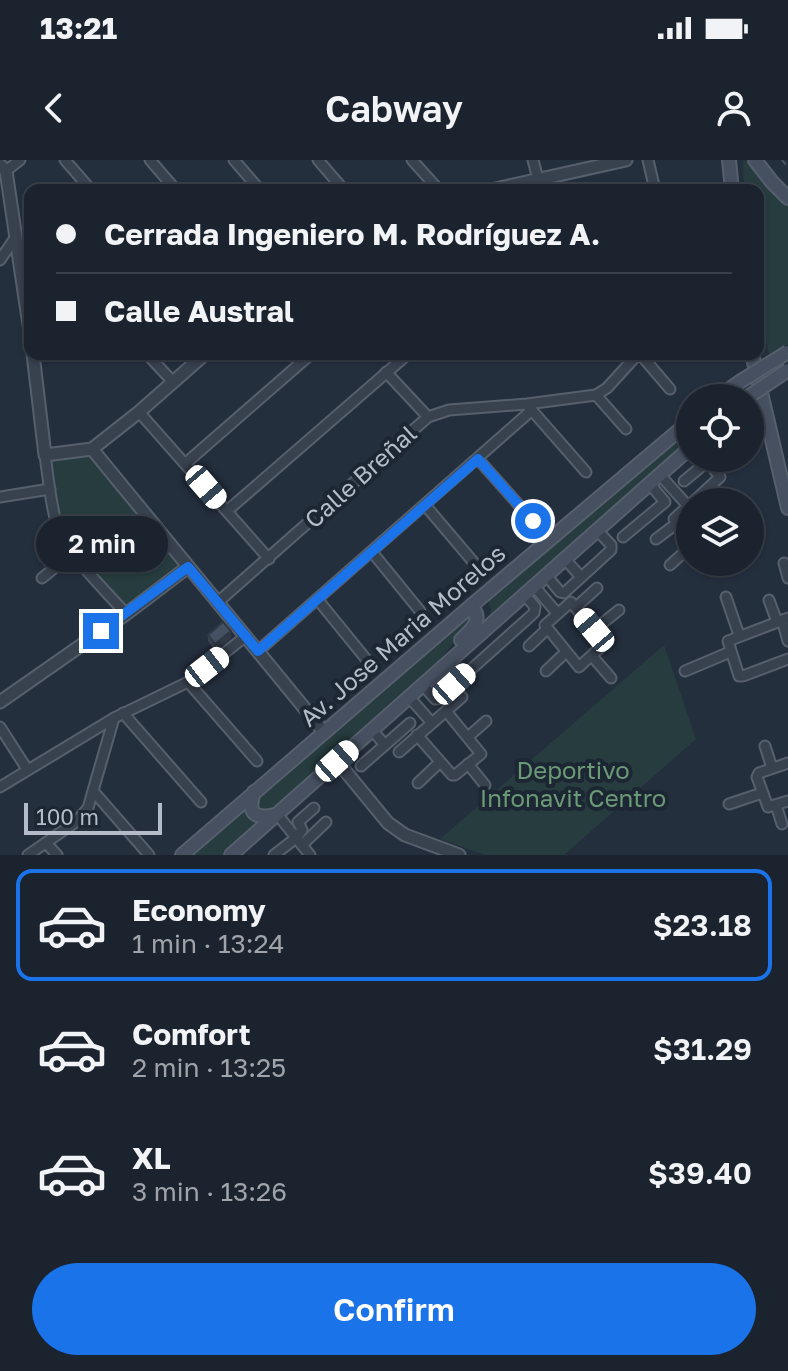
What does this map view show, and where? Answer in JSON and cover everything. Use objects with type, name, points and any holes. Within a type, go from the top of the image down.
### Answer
[{"type":"main road","points":[[729,160],[731,184]]},
{"type":"main road","points":[[755,160],[788,198]]},
{"type":"main road","points":[[737,384],[788,352]]},
{"type":"main road","points":[[753,360],[788,508]]},
{"type":"main road","points":[[764,386],[788,370]]},
{"type":"main road","name":"Av. Jose Maria Morelos","points":[[182,855],[676,433]]},
{"type":"main road","name":"Av. Jose Maria Morelos","points":[[231,855],[676,460]]},
{"type":"main road","points":[[438,671],[450,651],[476,626],[478,618],[471,606]]},
{"type":"main road","points":[[254,792],[251,802],[254,813],[265,818],[277,814]]},
{"type":"street","points":[[20,160],[3,168],[24,280]]},
{"type":"street","points":[[65,160],[86,184]]},
{"type":"street","points":[[150,160],[171,184]]},
{"type":"street","points":[[234,160],[255,184]]},
{"type":"street","points":[[318,160],[339,184]]},
{"type":"street","points":[[412,160],[434,184]]},
{"type":"street","points":[[533,160],[538,179]]},
{"type":"street","points":[[517,184],[599,163],[626,160]]},
{"type":"street","points":[[648,160],[654,184]]},
{"type":"street","points":[[0,260],[15,238]]},
{"type":"street","points":[[34,360],[55,520],[73,553],[126,614]]},
{"type":"street","points":[[153,360],[173,382]]},
{"type":"street","points":[[45,455],[92,449],[198,360]]},
{"type":"street","points":[[186,463],[304,360]]},
{"type":"street","points":[[227,511],[401,360]]},
{"type":"street","points":[[626,429],[596,395],[607,388],[633,360]]},
{"type":"street","points":[[644,360],[670,389]]},
{"type":"street","points":[[386,372],[428,417]]},
{"type":"street","name":"Calle Breñal","points":[[218,602],[428,417],[449,410],[530,407],[596,395]]},
{"type":"street","points":[[258,651],[478,459],[530,407],[586,472]]},
{"type":"street","points":[[139,412],[269,559]]},
{"type":"street","points":[[92,449],[324,732]]},
{"type":"street","points":[[478,459],[533,521]]},
{"type":"street","points":[[684,481],[694,472]]},
{"type":"street","points":[[709,488],[720,477],[716,472]]},
{"type":"street","points":[[655,479],[676,491]]},
{"type":"street","points":[[623,537],[665,502],[655,479]]},
{"type":"street","points":[[0,497],[50,489]]},
{"type":"street","points":[[425,505],[475,564]]},
{"type":"street","points":[[656,539],[676,524],[676,516]]},
{"type":"street","points":[[546,575],[562,593],[581,577],[612,547],[597,530]]},
{"type":"street","points":[[372,552],[420,611]]},
{"type":"street","points":[[42,578],[73,553]]},
{"type":"street","points":[[565,559],[581,577]]},
{"type":"street","points":[[670,565],[676,560]]},
{"type":"street","points":[[784,563],[788,578]]},
{"type":"street","points":[[0,702],[188,567]]},
{"type":"street","points":[[576,607],[597,588]]},
{"type":"street","points":[[529,590],[557,613]]},
{"type":"street","points":[[423,685],[438,699],[536,610],[529,590]]},
{"type":"street","points":[[726,597],[739,635]]},
{"type":"street","points":[[318,600],[366,659]]},
{"type":"street","points":[[769,600],[782,620],[788,641]]},
{"type":"street","points":[[569,603],[576,607],[605,643],[579,667],[545,625],[569,603]]},
{"type":"street","points":[[594,630],[619,610]]},
{"type":"street","points":[[497,618],[511,633]]},
{"type":"street","points":[[782,620],[728,641],[739,676],[788,659]]},
{"type":"street","points":[[529,646],[547,629]]},
{"type":"street","points":[[0,787],[119,715],[188,682],[246,636]]},
{"type":"street","points":[[474,639],[487,654]]},
{"type":"street","points":[[546,671],[566,652]]},
{"type":"street","points":[[685,671],[730,652]]},
{"type":"street","points":[[592,656],[611,678]]},
{"type":"street","points":[[188,682],[257,761]]},
{"type":"street","points":[[409,697],[432,723]]},
{"type":"street","points":[[399,752],[462,697]]},
{"type":"street","points":[[417,735],[453,775],[482,753],[446,711]]},
{"type":"street","points":[[28,855],[77,821],[88,808],[119,715]]},
{"type":"street","points":[[119,715],[201,802]]},
{"type":"street","points":[[468,737],[486,721]]},
{"type":"street","points":[[361,766],[410,723]]},
{"type":"street","points":[[0,727],[27,769]]},
{"type":"street","points":[[372,730],[385,745]]},
{"type":"street","points":[[765,746],[772,768]]},
{"type":"street","points":[[337,761],[397,830],[459,855]]},
{"type":"street","points":[[418,783],[440,762]]},
{"type":"street","points":[[788,763],[757,774],[768,807],[788,801]]},
{"type":"street","points":[[468,764],[485,785]]},
{"type":"street","points":[[94,792],[149,855]]},
{"type":"street","points":[[729,804],[762,793]]},
{"type":"street","points":[[776,805],[782,824]]},
{"type":"street","points":[[299,841],[302,830],[298,822],[314,808]]},
{"type":"street","points":[[277,814],[310,855]]},
{"type":"street","points":[[274,855],[326,822]]},
{"type":"street","points":[[46,843],[57,855]]},
{"type":"path","points":[[782,160],[788,167]]},
{"type":"green space","points":[[743,160],[754,165],[774,192],[788,204],[788,344],[769,354],[764,332],[764,184],[744,184]]},
{"type":"green space","points":[[676,436],[676,455],[487,625],[491,610],[487,597]]},
{"type":"green space","points":[[92,451],[186,567],[128,612],[73,552],[56,519],[47,457]]},
{"type":"green space","points":[[472,614],[468,630],[449,648],[432,671],[280,810],[258,816],[251,800],[449,628],[452,632]]},
{"type":"green space","name":"Deportivo Infonavit Centro","points":[[664,645],[696,739],[564,855],[485,855],[440,839]]},
{"type":"green space","points":[[250,800],[263,819],[228,855],[183,855]]},
{"type":"building","points":[[223,622],[231,631],[215,644],[208,635]]},
{"type":"route","points":[[101,631],[188,567],[258,651],[478,459],[533,521]]}]
